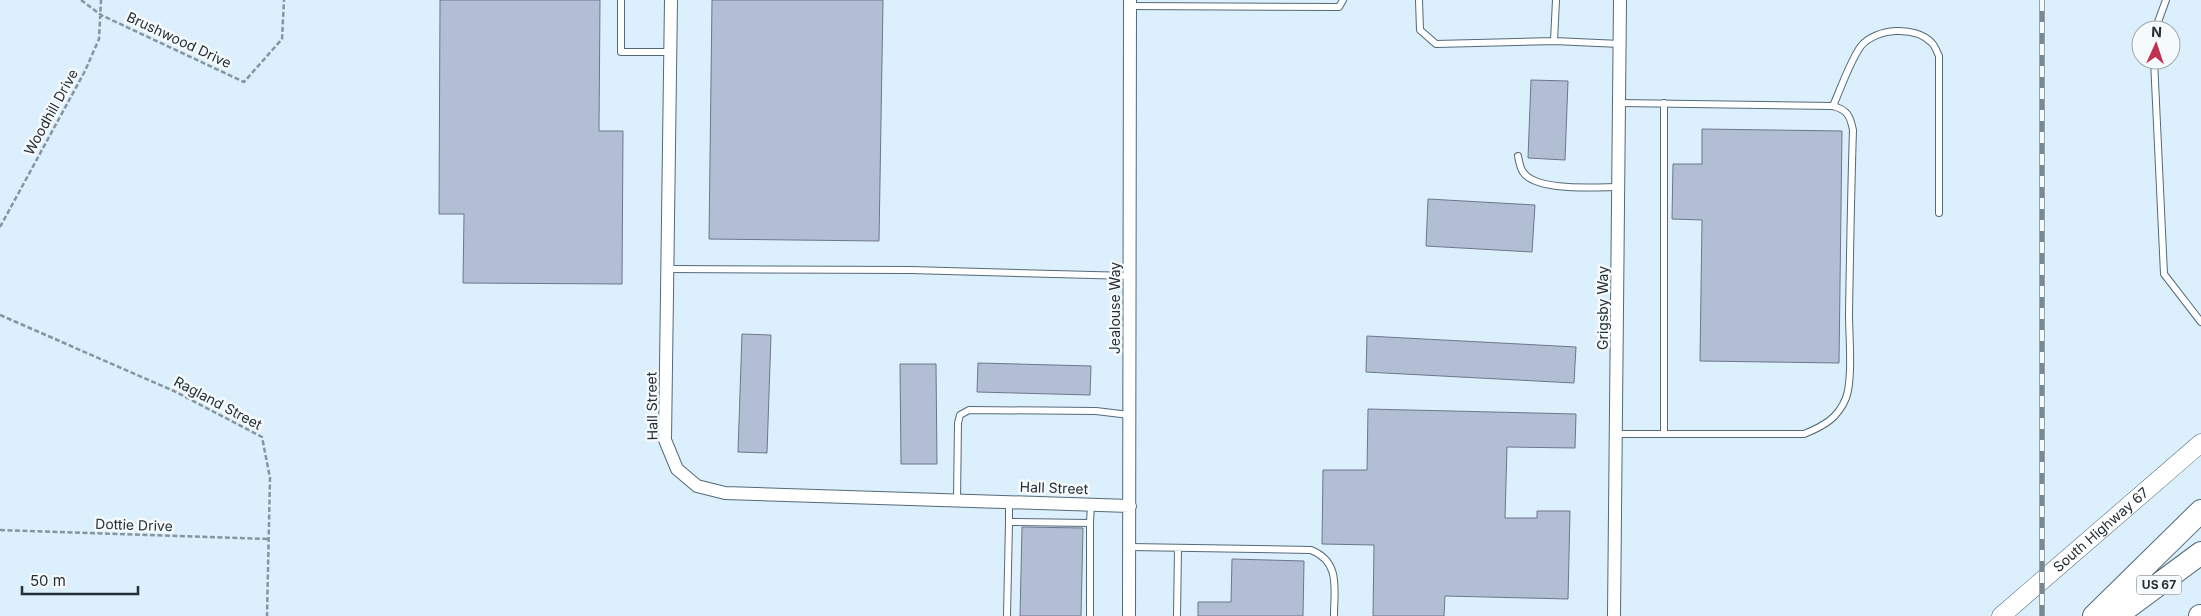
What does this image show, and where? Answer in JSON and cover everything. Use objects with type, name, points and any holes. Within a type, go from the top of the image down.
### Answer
[{"type":"highway","points":[[2094,616],[2201,511]]},
{"type":"highway","name":"US 67","points":[[2116,616],[2201,553]]},
{"type":"main road","name":"South Highway 67","points":[[2001,616],[2201,443]]},
{"type":"street","name":"Hall Street","points":[[672,0],[665,440],[677,469],[698,486],[725,493],[1130,506]]},
{"type":"street","name":"Grigsby Way","points":[[1614,616],[1620,0]]},
{"type":"street","name":"Jealouse Way","points":[[1129,616],[1130,3]]},
{"type":"lane","points":[[621,0],[621,52],[671,52]]},
{"type":"lane","points":[[1130,3],[1339,6],[1343,0]]},
{"type":"lane","points":[[1419,0],[1420,30],[1436,44],[1554,41],[1620,44]]},
{"type":"lane","points":[[1554,41],[1556,0]]},
{"type":"lane","points":[[2159,20],[2166,0]]},
{"type":"lane","points":[[1832,106],[1862,46],[1874,36],[1893,31],[1906,32],[1920,35],[1932,43],[1939,56],[1939,213]]},
{"type":"lane","points":[[2154,70],[2164,274],[2201,322]]},
{"type":"lane","points":[[1617,434],[1804,434],[1826,425],[1840,411],[1847,396],[1849,366],[1850,213],[1853,130],[1851,116],[1844,109],[1832,106],[1619,102]]},
{"type":"lane","points":[[1664,103],[1664,434]]},
{"type":"lane","points":[[1518,156],[1522,172],[1531,180],[1544,184],[1619,187]]},
{"type":"lane","points":[[668,269],[910,270],[1130,276]]},
{"type":"lane","points":[[957,500],[958,423],[960,415],[969,410],[1096,411],[1130,415]]},
{"type":"lane","points":[[1007,616],[1009,502]]},
{"type":"lane","points":[[1090,616],[1091,504]]},
{"type":"lane","points":[[1009,522],[1090,523]]},
{"type":"lane","points":[[1130,548],[1311,550],[1319,553],[1335,572],[1334,616]]},
{"type":"lane","points":[[1177,616],[1178,548]]},
{"type":"path","name":"Brushwood Drive","points":[[81,0],[100,15],[244,82],[282,40],[284,0]]},
{"type":"path","name":"Woodhill Drive","points":[[0,227],[85,71],[99,39],[101,0]]},
{"type":"path","name":"Ragland Street","points":[[0,315],[174,391],[262,437],[270,478],[267,616]]},
{"type":"path","name":"Dottie Drive","points":[[0,530],[268,539]]},
{"type":"building","points":[[440,0],[600,0],[599,131],[623,131],[622,284],[463,283],[464,214],[439,214]]},
{"type":"building","points":[[712,0],[883,0],[879,241],[709,239]]},
{"type":"building","points":[[1531,80],[1568,81],[1565,160],[1528,158]]},
{"type":"building","points":[[1702,129],[1842,131],[1839,363],[1700,361],[1702,220],[1672,219],[1673,164],[1702,164]]},
{"type":"building","points":[[1428,199],[1535,205],[1532,252],[1426,246]]},
{"type":"building","points":[[742,334],[771,335],[767,453],[738,452]]},
{"type":"building","points":[[1367,336],[1576,347],[1574,383],[1366,372]]},
{"type":"building","points":[[978,363],[1091,366],[1090,395],[977,392]]},
{"type":"building","points":[[900,364],[936,364],[937,464],[901,464]]},
{"type":"building","points":[[1368,409],[1576,414],[1575,448],[1507,447],[1505,518],[1537,518],[1537,511],[1570,511],[1568,599],[1445,596],[1444,616],[1373,616],[1374,545],[1322,544],[1323,470],[1367,470]]},
{"type":"building","points":[[1022,527],[1083,528],[1081,616],[1020,616]]},
{"type":"building","points":[[1232,559],[1304,561],[1303,616],[1198,616],[1198,602],[1231,602]]},
{"type":"railway","points":[[2042,0],[2042,616]]}]
